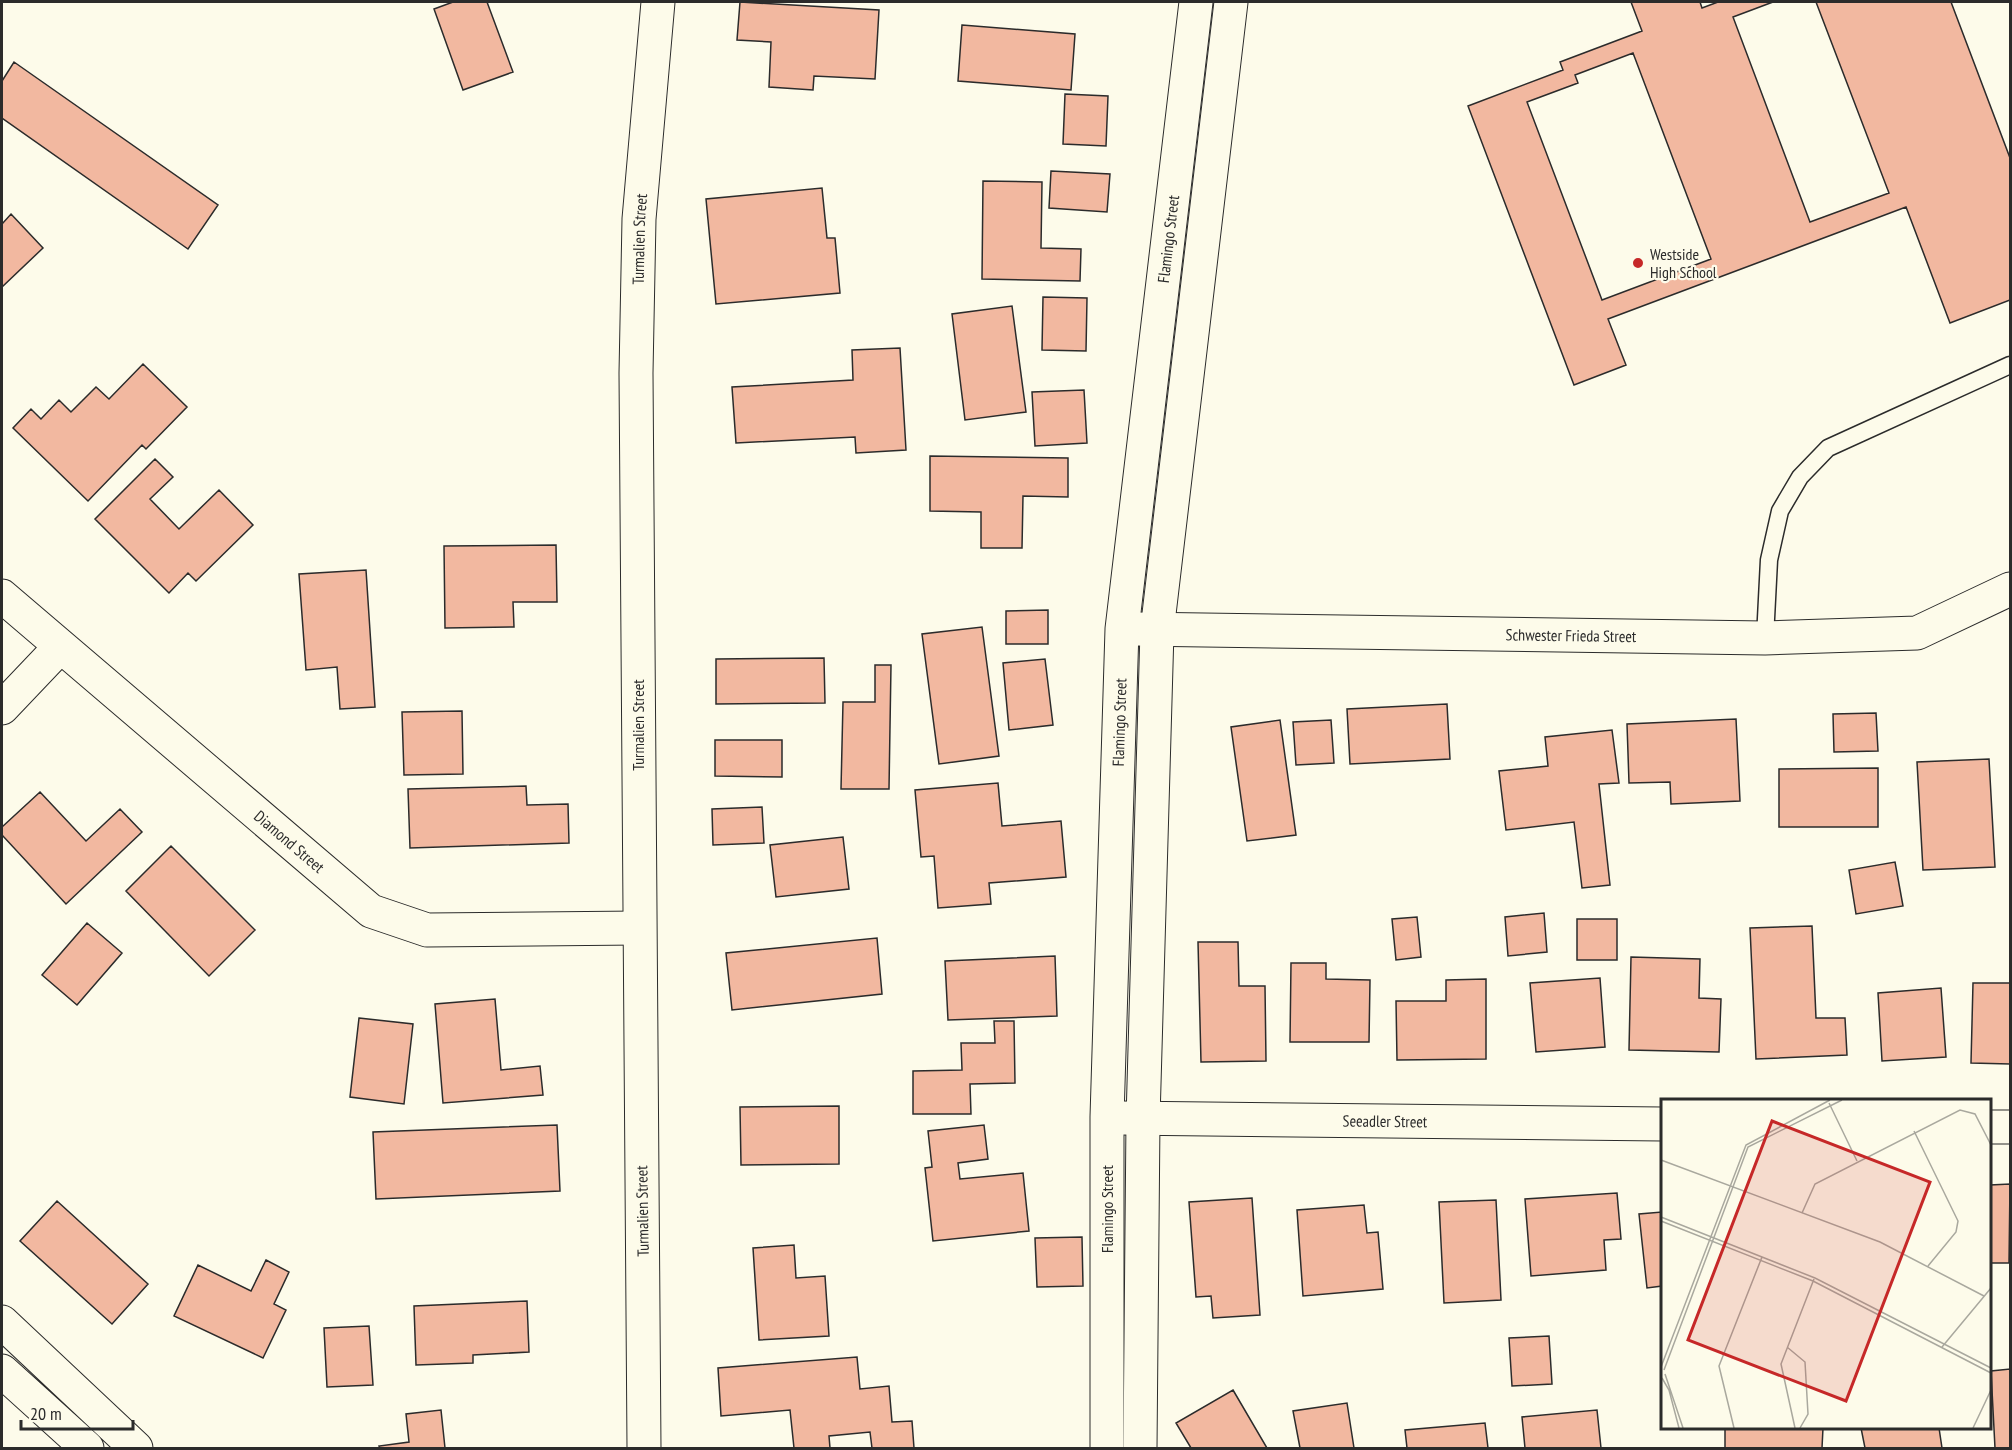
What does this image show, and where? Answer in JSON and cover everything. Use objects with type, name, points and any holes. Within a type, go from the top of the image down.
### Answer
[{"type":"street","name":"Turmalien Street","points":[[644,1449],[637,349],[639,219],[658,2]]},
{"type":"street","name":"Flamingo Street","points":[[1107,1449],[1107,1117],[1122,629],[1196,2]]},
{"type":"street","points":[[1140,1449],[1143,1119],[1157,631],[1231,2]]},
{"type":"street","name":"Schwester Frieda Street","points":[[1122,629],[1765,638],[1917,633],[2010,590]]},
{"type":"street","name":"Diamond Street","points":[[2,596],[371,911],[427,930],[639,928]]},
{"type":"street","points":[[2,708],[60,647]]},
{"type":"street","name":"Seeadler Street","points":[[1107,1117],[1661,1124]]},
{"type":"street","points":[[1991,1127],[2010,1127]]},
{"type":"street","points":[[2,1322],[136,1449]]},
{"type":"street","points":[[2,1371],[87,1449]]},
{"type":"lane","points":[[1765,638],[1769,560],[1780,511],[1800,477],[1828,448],[2010,365]]},
{"type":"building","points":[[453,2],[487,2],[513,72],[463,90],[434,9]]},
{"type":"building","points":[[740,2],[879,10],[875,79],[814,76],[813,90],[769,87],[771,42],[737,40]]},
{"type":"building","points":[[1631,2],[1700,2],[1702,8],[1718,2],[1773,2],[1733,17],[1810,222],[1889,193],[1816,2],[1951,2],[2010,158],[2010,300],[1950,323],[1906,207],[1608,319],[1626,365],[1574,385],[1468,106],[1563,70],[1560,62],[1642,31]],"holes":[[[1633,53],[1711,259],[1602,300],[1527,102],[1578,83],[1575,75]]]},
{"type":"building","points":[[962,25],[1075,34],[1071,90],[958,81]]},
{"type":"building","points":[[14,62],[218,205],[188,249],[2,118],[2,81]]},
{"type":"building","points":[[1065,94],[1108,96],[1106,146],[1063,144]]},
{"type":"building","points":[[1051,171],[1110,174],[1107,212],[1049,208]]},
{"type":"building","points":[[983,181],[1042,182],[1041,248],[1081,249],[1080,281],[982,279]]},
{"type":"building","points":[[822,188],[827,238],[835,238],[840,293],[716,304],[706,199]]},
{"type":"building","points":[[11,214],[43,248],[2,287],[2,224]]},
{"type":"building","points":[[1043,297],[1087,298],[1086,351],[1042,350]]},
{"type":"building","points":[[1012,306],[1026,412],[965,420],[952,314]]},
{"type":"building","points":[[900,348],[906,450],[856,453],[855,437],[736,443],[732,387],[853,380],[852,350]]},
{"type":"building","points":[[143,364],[187,407],[146,449],[142,445],[88,501],[13,428],[31,409],[41,419],[59,400],[71,412],[96,387],[109,399]]},
{"type":"building","points":[[1084,390],[1087,443],[1035,446],[1032,392]]},
{"type":"building","points":[[930,456],[1068,458],[1068,497],[1023,496],[1022,548],[981,548],[981,512],[930,511]]},
{"type":"building","points":[[155,459],[173,477],[150,499],[179,529],[219,490],[253,525],[196,581],[188,573],[169,593],[95,519]]},
{"type":"building","points":[[556,545],[557,602],[513,602],[514,627],[445,628],[444,546]]},
{"type":"building","points":[[366,570],[375,707],[340,709],[337,667],[306,670],[299,574]]},
{"type":"building","points":[[1048,610],[1048,644],[1006,644],[1006,611]]},
{"type":"building","points":[[982,627],[999,756],[939,764],[922,634]]},
{"type":"building","points":[[824,658],[825,703],[716,704],[716,659]]},
{"type":"building","points":[[1045,659],[1053,725],[1009,730],[1003,663]]},
{"type":"building","points":[[875,665],[891,665],[889,789],[841,789],[843,702],[875,702]]},
{"type":"building","points":[[1447,704],[1450,759],[1350,764],[1347,709]]},
{"type":"building","points":[[462,711],[463,774],[404,775],[402,712]]},
{"type":"building","points":[[1876,713],[1878,751],[1834,752],[1833,714]]},
{"type":"building","points":[[1736,719],[1740,801],[1671,804],[1670,782],[1629,783],[1627,724]]},
{"type":"building","points":[[1280,720],[1296,835],[1247,841],[1231,727]]},
{"type":"building","points":[[1331,720],[1334,763],[1296,765],[1293,722]]},
{"type":"building","points":[[1612,730],[1619,783],[1599,784],[1610,885],[1582,888],[1574,822],[1506,830],[1499,771],[1548,766],[1545,737]]},
{"type":"building","points":[[715,740],[782,740],[782,777],[715,776]]},
{"type":"building","points":[[1989,759],[1995,867],[1923,870],[1917,762]]},
{"type":"building","points":[[1878,768],[1878,827],[1779,827],[1779,769]]},
{"type":"building","points":[[998,783],[1002,826],[1061,821],[1066,877],[989,883],[991,904],[938,908],[934,856],[921,857],[915,790]]},
{"type":"building","points":[[526,786],[527,805],[568,804],[569,843],[410,848],[408,789]]},
{"type":"building","points":[[40,792],[86,841],[120,809],[142,832],[66,904],[2,835],[2,827]]},
{"type":"building","points":[[762,807],[764,843],[713,845],[712,809]]},
{"type":"building","points":[[843,837],[849,889],[776,897],[770,845]]},
{"type":"building","points":[[171,846],[255,930],[209,976],[126,891]]},
{"type":"building","points":[[1895,862],[1903,906],[1856,914],[1849,870]]},
{"type":"building","points":[[1544,913],[1547,952],[1508,956],[1505,917]]},
{"type":"building","points":[[1417,917],[1421,957],[1396,960],[1392,919]]},
{"type":"building","points":[[1577,919],[1617,919],[1617,960],[1577,960]]},
{"type":"building","points":[[87,923],[122,953],[77,1005],[42,975]]},
{"type":"building","points":[[1812,926],[1816,1018],[1845,1018],[1847,1055],[1756,1059],[1750,928]]},
{"type":"building","points":[[877,938],[882,994],[732,1010],[726,953]]},
{"type":"building","points":[[1198,942],[1238,942],[1239,986],[1265,986],[1266,1061],[1201,1062]]},
{"type":"building","points":[[1055,956],[1057,1016],[948,1020],[945,961]]},
{"type":"building","points":[[1631,957],[1700,959],[1699,998],[1721,999],[1719,1052],[1629,1050]]},
{"type":"building","points":[[1291,963],[1326,963],[1326,979],[1370,980],[1369,1042],[1290,1042]]},
{"type":"building","points":[[1600,978],[1605,1047],[1536,1052],[1530,983]]},
{"type":"building","points":[[1486,979],[1486,1059],[1397,1060],[1396,1001],[1446,1001],[1446,980]]},
{"type":"building","points":[[1973,983],[2010,983],[2010,1064],[1971,1063]]},
{"type":"building","points":[[1941,988],[1946,1057],[1882,1061],[1878,993]]},
{"type":"building","points":[[495,999],[501,1070],[540,1066],[543,1095],[443,1103],[435,1004]]},
{"type":"building","points":[[359,1018],[413,1024],[404,1104],[350,1097]]},
{"type":"building","points":[[994,1021],[1014,1021],[1015,1083],[970,1084],[971,1114],[913,1114],[913,1071],[962,1070],[961,1043],[995,1043]]},
{"type":"building","points":[[839,1106],[839,1164],[741,1165],[740,1107]]},
{"type":"building","points":[[557,1125],[560,1191],[376,1199],[373,1132]]},
{"type":"building","points":[[984,1125],[988,1159],[958,1163],[960,1179],[1023,1173],[1029,1231],[933,1241],[925,1168],[932,1167],[928,1131]]},
{"type":"building","points":[[2010,1184],[2009,1263],[1991,1263],[1991,1185]]},
{"type":"building","points":[[1617,1193],[1621,1239],[1604,1240],[1606,1270],[1531,1276],[1525,1199]]},
{"type":"building","points":[[1252,1198],[1260,1315],[1213,1318],[1211,1296],[1196,1297],[1189,1202]]},
{"type":"building","points":[[1496,1200],[1501,1300],[1444,1303],[1439,1202]]},
{"type":"building","points":[[57,1201],[148,1284],[112,1324],[20,1241]]},
{"type":"building","points":[[1364,1205],[1367,1233],[1378,1232],[1383,1289],[1303,1296],[1297,1210]]},
{"type":"building","points":[[1661,1212],[1661,1286],[1647,1288],[1639,1214]]},
{"type":"building","points":[[1082,1237],[1083,1286],[1037,1287],[1035,1238]]},
{"type":"building","points":[[794,1245],[796,1278],[825,1276],[829,1336],[759,1340],[753,1248]]},
{"type":"building","points":[[266,1260],[289,1272],[274,1304],[286,1310],[263,1358],[174,1316],[198,1265],[251,1291]]},
{"type":"building","points":[[527,1301],[529,1352],[473,1355],[473,1363],[416,1365],[414,1306]]},
{"type":"building","points":[[369,1326],[373,1385],[327,1387],[324,1328]]},
{"type":"building","points":[[1549,1336],[1552,1384],[1512,1386],[1509,1338]]},
{"type":"building","points":[[857,1357],[860,1389],[889,1386],[892,1422],[912,1421],[914,1448],[872,1448],[870,1432],[829,1436],[830,1448],[794,1448],[790,1410],[721,1416],[718,1368]]},
{"type":"building","points":[[2010,1369],[2010,1448],[1995,1448],[1991,1371]]},
{"type":"building","points":[[1233,1390],[1267,1448],[1191,1448],[1176,1423]]},
{"type":"building","points":[[1347,1403],[1354,1448],[1300,1448],[1293,1411]]},
{"type":"building","points":[[441,1410],[445,1448],[380,1448],[379,1446],[409,1442],[406,1414]]},
{"type":"building","points":[[1597,1410],[1601,1448],[1525,1448],[1522,1417]]},
{"type":"building","points":[[1485,1423],[1488,1448],[1407,1448],[1405,1430]]},
{"type":"building","points":[[1725,1429],[1823,1429],[1822,1448],[1725,1448]]},
{"type":"building","points":[[1861,1429],[1939,1429],[1942,1448],[1865,1448]]},
{"type":"place","name":"Westside High School","points":[[1638,263]]}]
